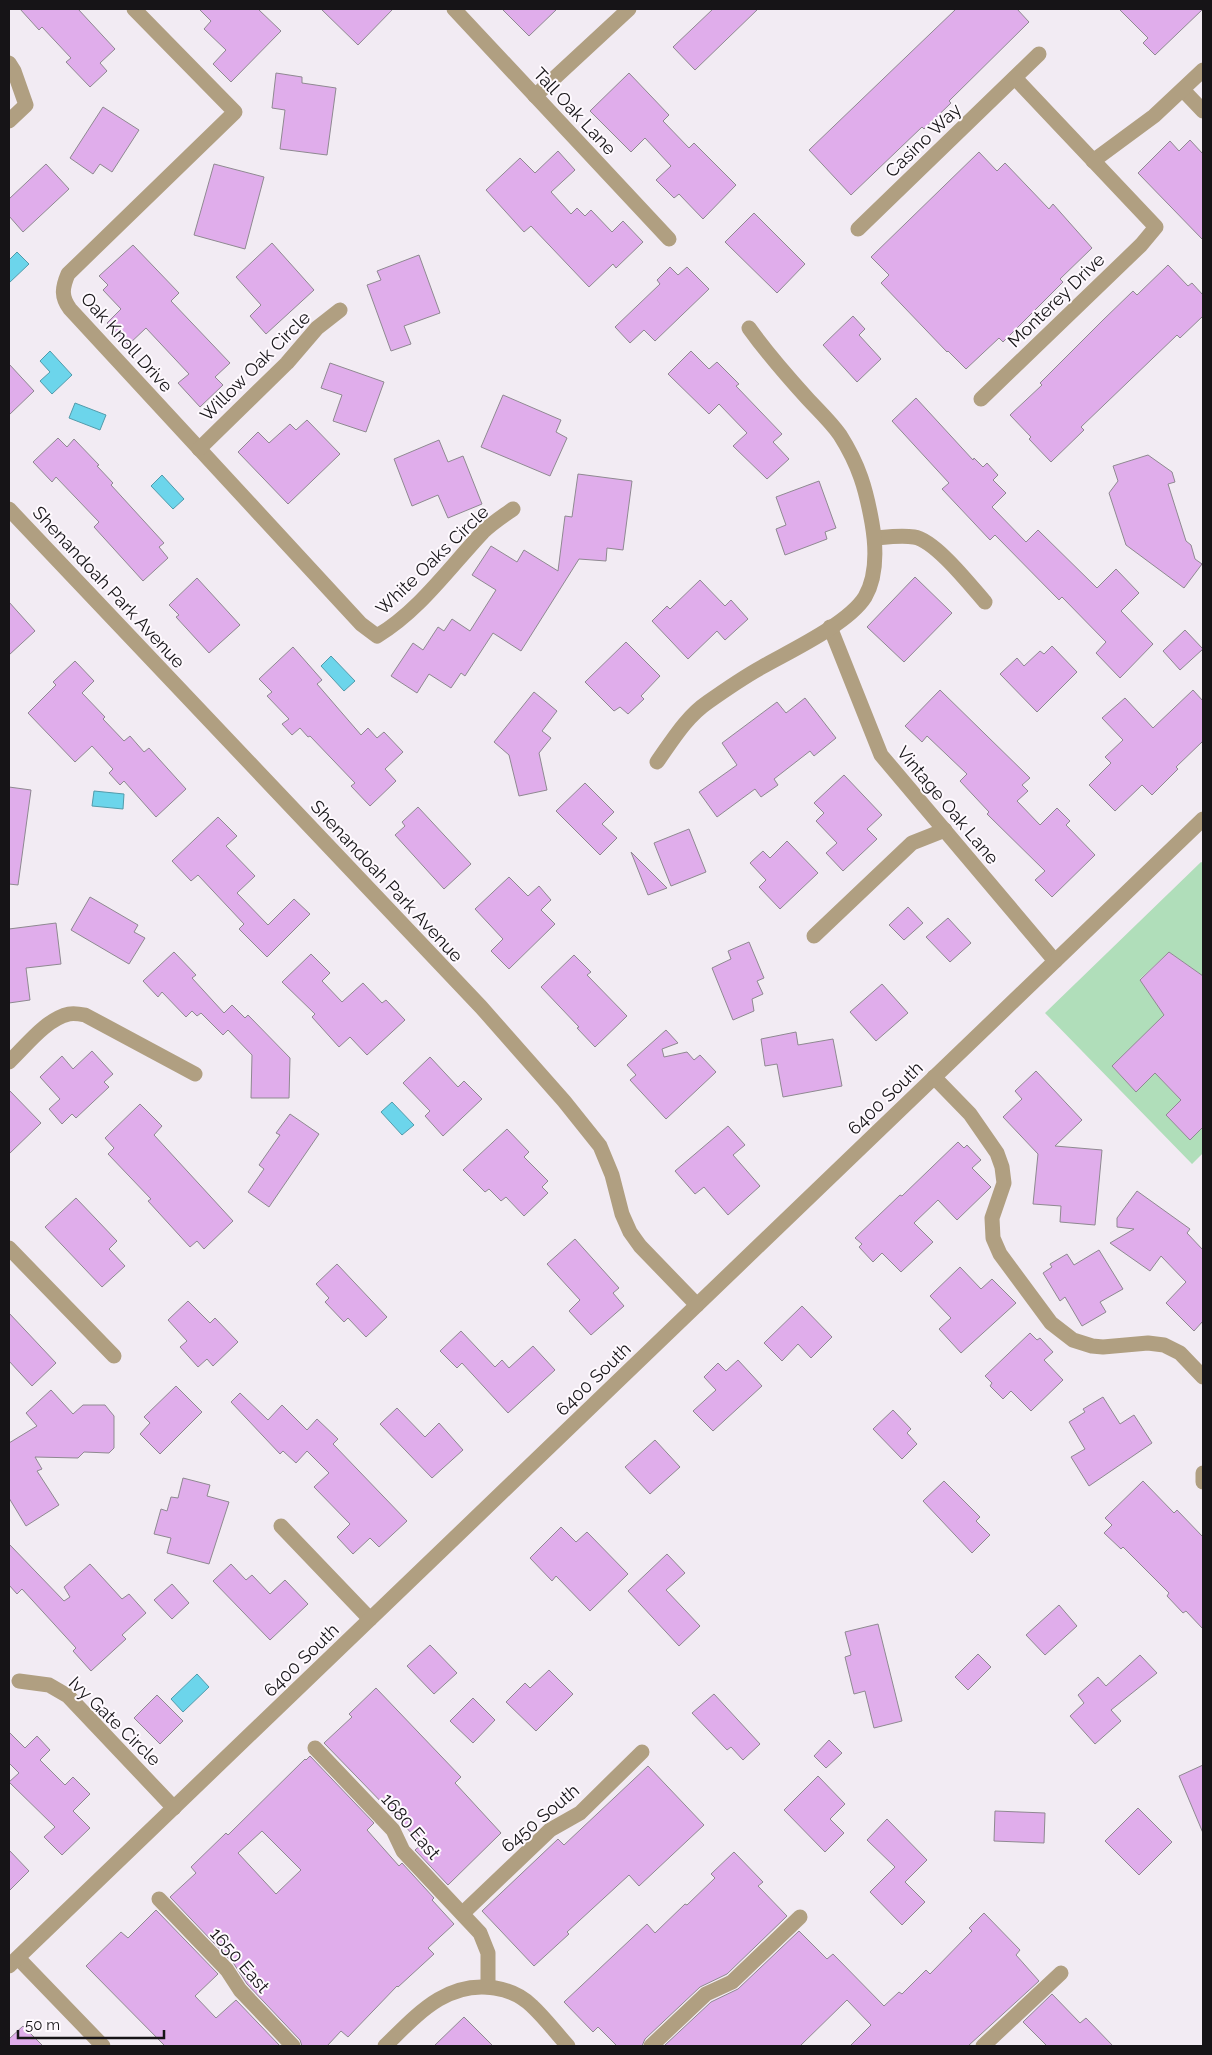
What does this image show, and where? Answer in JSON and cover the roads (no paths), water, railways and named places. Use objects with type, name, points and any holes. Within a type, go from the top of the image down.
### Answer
[{"type":"street","name":"Oak Knoll Drive","points":[[134,9],[235,112],[68,274],[62,292],[64,302],[361,624],[377,636]]},
{"type":"street","name":"Tall Oak Lane","points":[[454,9],[669,239]]},
{"type":"street","points":[[535,96],[629,9]]},
{"type":"street","name":"Casino Way","points":[[858,229],[1039,54]]},
{"type":"street","points":[[9,63],[14,71],[26,104],[9,122]]},
{"type":"street","points":[[1014,78],[1093,161],[1154,116],[1203,70]]},
{"type":"street","points":[[1183,90],[1203,112]]},
{"type":"street","name":"Monterey Drive","points":[[982,399],[1141,245],[1156,227],[1093,161]]},
{"type":"street","name":"Willow Oak Circle","points":[[199,449],[288,363],[317,328],[340,310]]},
{"type":"street","points":[[657,762],[692,715],[707,702],[830,627],[855,609],[869,588],[875,538],[867,492],[858,467],[839,433],[772,360],[750,328]]},
{"type":"street","name":"Shenandoah Park Avenue","points":[[9,509],[481,1007],[564,1100],[600,1146],[612,1175],[622,1214],[630,1232],[640,1246],[698,1305]]},
{"type":"street","name":"White Oaks Circle","points":[[377,636],[395,625],[444,576],[485,531],[513,509]]},
{"type":"street","points":[[875,538],[916,537],[931,545],[954,566],[985,602]]},
{"type":"street","name":"Vintage Oak Lane","points":[[830,627],[881,755],[1055,961]]},
{"type":"street","name":"6400 South","points":[[13,1962],[1203,819]]},
{"type":"street","points":[[814,936],[912,843],[946,830]]},
{"type":"street","points":[[9,1062],[42,1030],[56,1019],[70,1013],[85,1015],[157,1056],[195,1074]]},
{"type":"street","points":[[934,1078],[970,1114],[1000,1161],[1004,1183],[992,1218],[993,1238],[1000,1254],[1051,1323],[1073,1340],[1092,1346],[1103,1347],[1148,1343],[1164,1345],[1180,1353],[1203,1377]]},
{"type":"street","points":[[9,1248],[114,1356]]},
{"type":"street","points":[[1203,1473],[1203,1482]]},
{"type":"street","points":[[281,1526],[370,1619]]},
{"type":"street","name":"Ivy Gate Circle","points":[[19,1682],[49,1685],[68,1696],[174,1808]]},
{"type":"street","name":"1680 East","points":[[315,1748],[393,1830],[402,1851],[480,1933],[488,1952],[488,1987]]},
{"type":"street","name":"6450 South","points":[[463,1913],[550,1830],[580,1812],[642,1752]]},
{"type":"street","name":"1650 East","points":[[159,1899],[227,1970],[240,1990],[293,2046]]},
{"type":"street","points":[[651,2046],[706,1994],[732,1982],[800,1917]]},
{"type":"street","points":[[13,1962],[103,2046]]},
{"type":"street","points":[[983,2046],[1061,1973]]},
{"type":"street","points":[[385,2046],[421,2011],[440,1996],[463,1988],[488,1987],[512,1992],[532,2006],[568,2046]]},
{"type":"water","points":[[17,252],[29,264],[9,283],[9,260]]},
{"type":"water","points":[[50,351],[72,375],[52,394],[40,381],[50,372],[40,361]]},
{"type":"water","points":[[75,403],[106,415],[100,430],[69,418]]},
{"type":"water","points":[[162,475],[184,499],[173,509],[151,486]]},
{"type":"water","points":[[331,656],[355,681],[344,691],[321,666]]},
{"type":"water","points":[[94,791],[124,794],[123,809],[92,806]]},
{"type":"water","points":[[392,1102],[414,1125],[402,1135],[381,1112]]},
{"type":"water","points":[[197,1674],[209,1687],[183,1712],[171,1699]]}]
